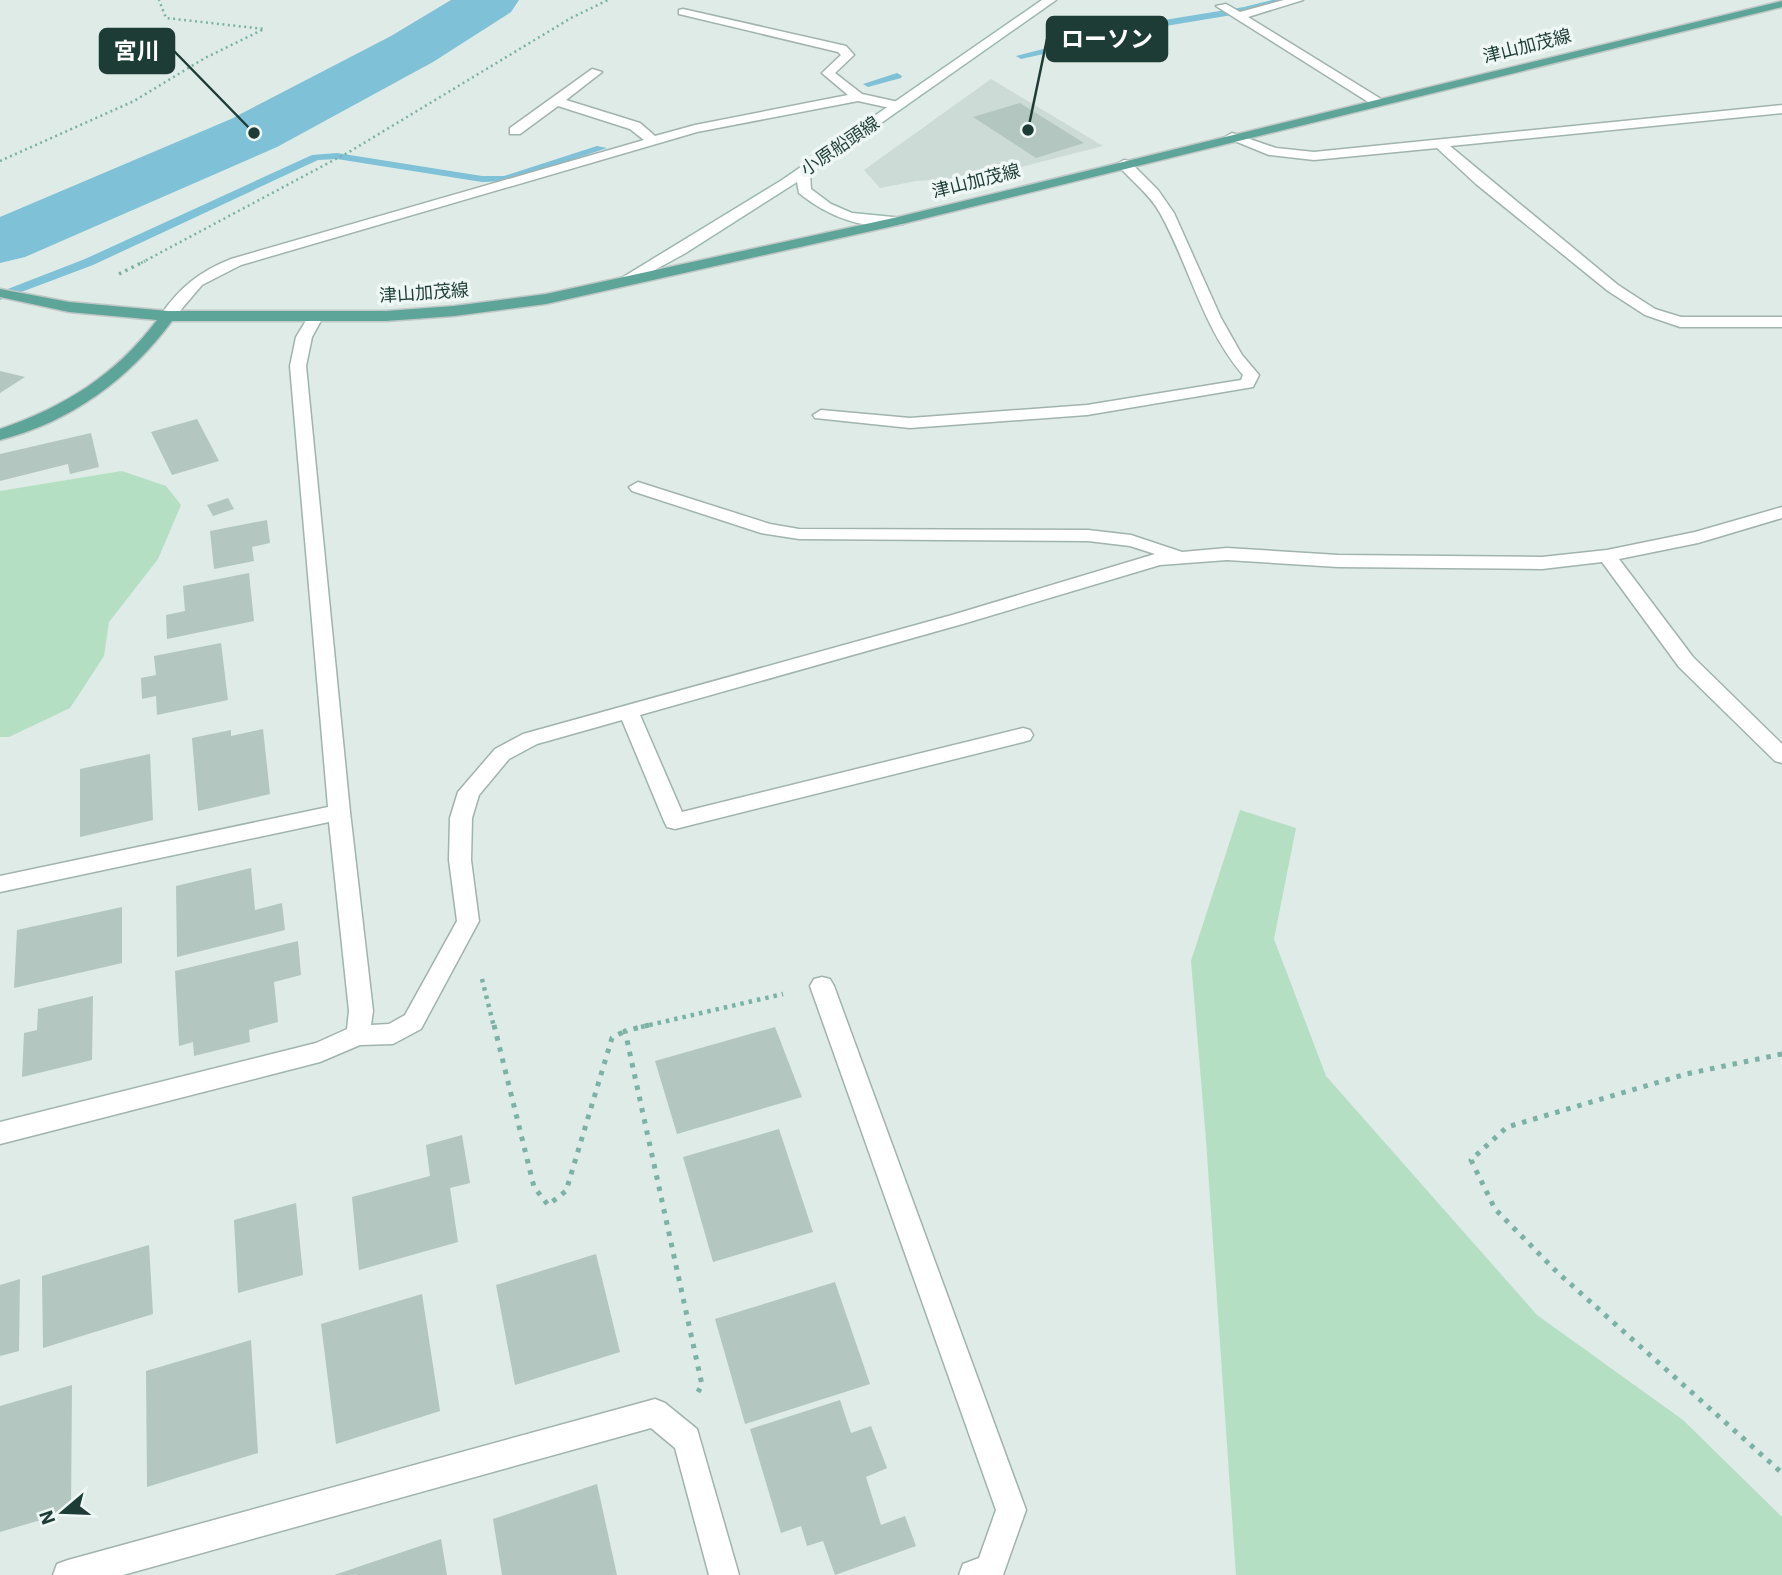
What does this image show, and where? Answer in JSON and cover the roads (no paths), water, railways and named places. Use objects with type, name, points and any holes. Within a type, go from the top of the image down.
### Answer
[{"type":"main road","name":"津山加茂線","points":[[0,293],[69,307],[167,316],[315,317],[454,311],[546,299],[898,221],[1782,4]]},
{"type":"main road","points":[[0,435],[64,411],[98,391],[139,355],[167,316]]},
{"type":"street","name":"小原船頭線","points":[[622,282],[683,251],[899,106],[1050,0]]},
{"type":"street","points":[[1239,16],[1297,0]]},
{"type":"street","points":[[1222,6],[1377,102]]},
{"type":"street","points":[[683,12],[842,49],[848,55],[828,73],[858,97]]},
{"type":"street","points":[[515,131],[596,72]]},
{"type":"street","points":[[167,316],[183,291],[205,274],[236,262],[653,141],[753,117],[858,97],[899,106]]},
{"type":"street","points":[[556,101],[635,126],[653,141]]},
{"type":"street","points":[[1232,137],[1274,152],[1314,156],[1782,109]]},
{"type":"street","points":[[1441,144],[1450,155],[1501,198],[1613,288],[1650,313],[1680,322],[1782,322]]},
{"type":"street","points":[[821,415],[910,423],[1087,410],[1247,384],[1251,375],[1240,364],[1220,331],[1166,211],[1124,164]]},
{"type":"street","points":[[803,171],[804,190],[823,207],[867,221],[898,221]]},
{"type":"street","points":[[315,317],[304,337],[298,366],[339,812],[361,1011],[358,1035]]},
{"type":"street","points":[[638,487],[767,529],[799,534],[1001,537],[1072,533],[1121,538],[1157,547],[1178,557]]},
{"type":"street","points":[[0,1133],[320,1052],[358,1035],[393,1034],[413,1022],[468,920],[460,860],[461,818],[469,792],[502,754],[530,739],[959,620],[1159,559],[1227,554],[1338,561],[1542,563],[1607,556],[1698,537],[1782,512]]},
{"type":"street","points":[[1607,556],[1686,662],[1782,757]]},
{"type":"street","points":[[629,712],[675,821],[1023,735]]},
{"type":"street","points":[[0,884],[339,812]]},
{"type":"street","points":[[822,986],[1011,1510],[990,1569],[974,1575]]},
{"type":"street","points":[[68,1575],[655,1413],[687,1439],[724,1575]]},
{"type":"waterway","points":[[0,242],[254,133],[412,49],[491,0]]},
{"type":"waterway","points":[[1021,56],[1062,47],[1091,35],[1244,10],[1283,0]]},
{"type":"waterway","points":[[868,84],[897,76]]},
{"type":"waterway","points":[[0,296],[89,262],[316,157],[337,156],[482,179],[505,179],[601,148]]},
{"type":"place","name":"ローソン","points":[[1028,130]]},
{"type":"place","name":"宮川","points":[[254,133]]}]
